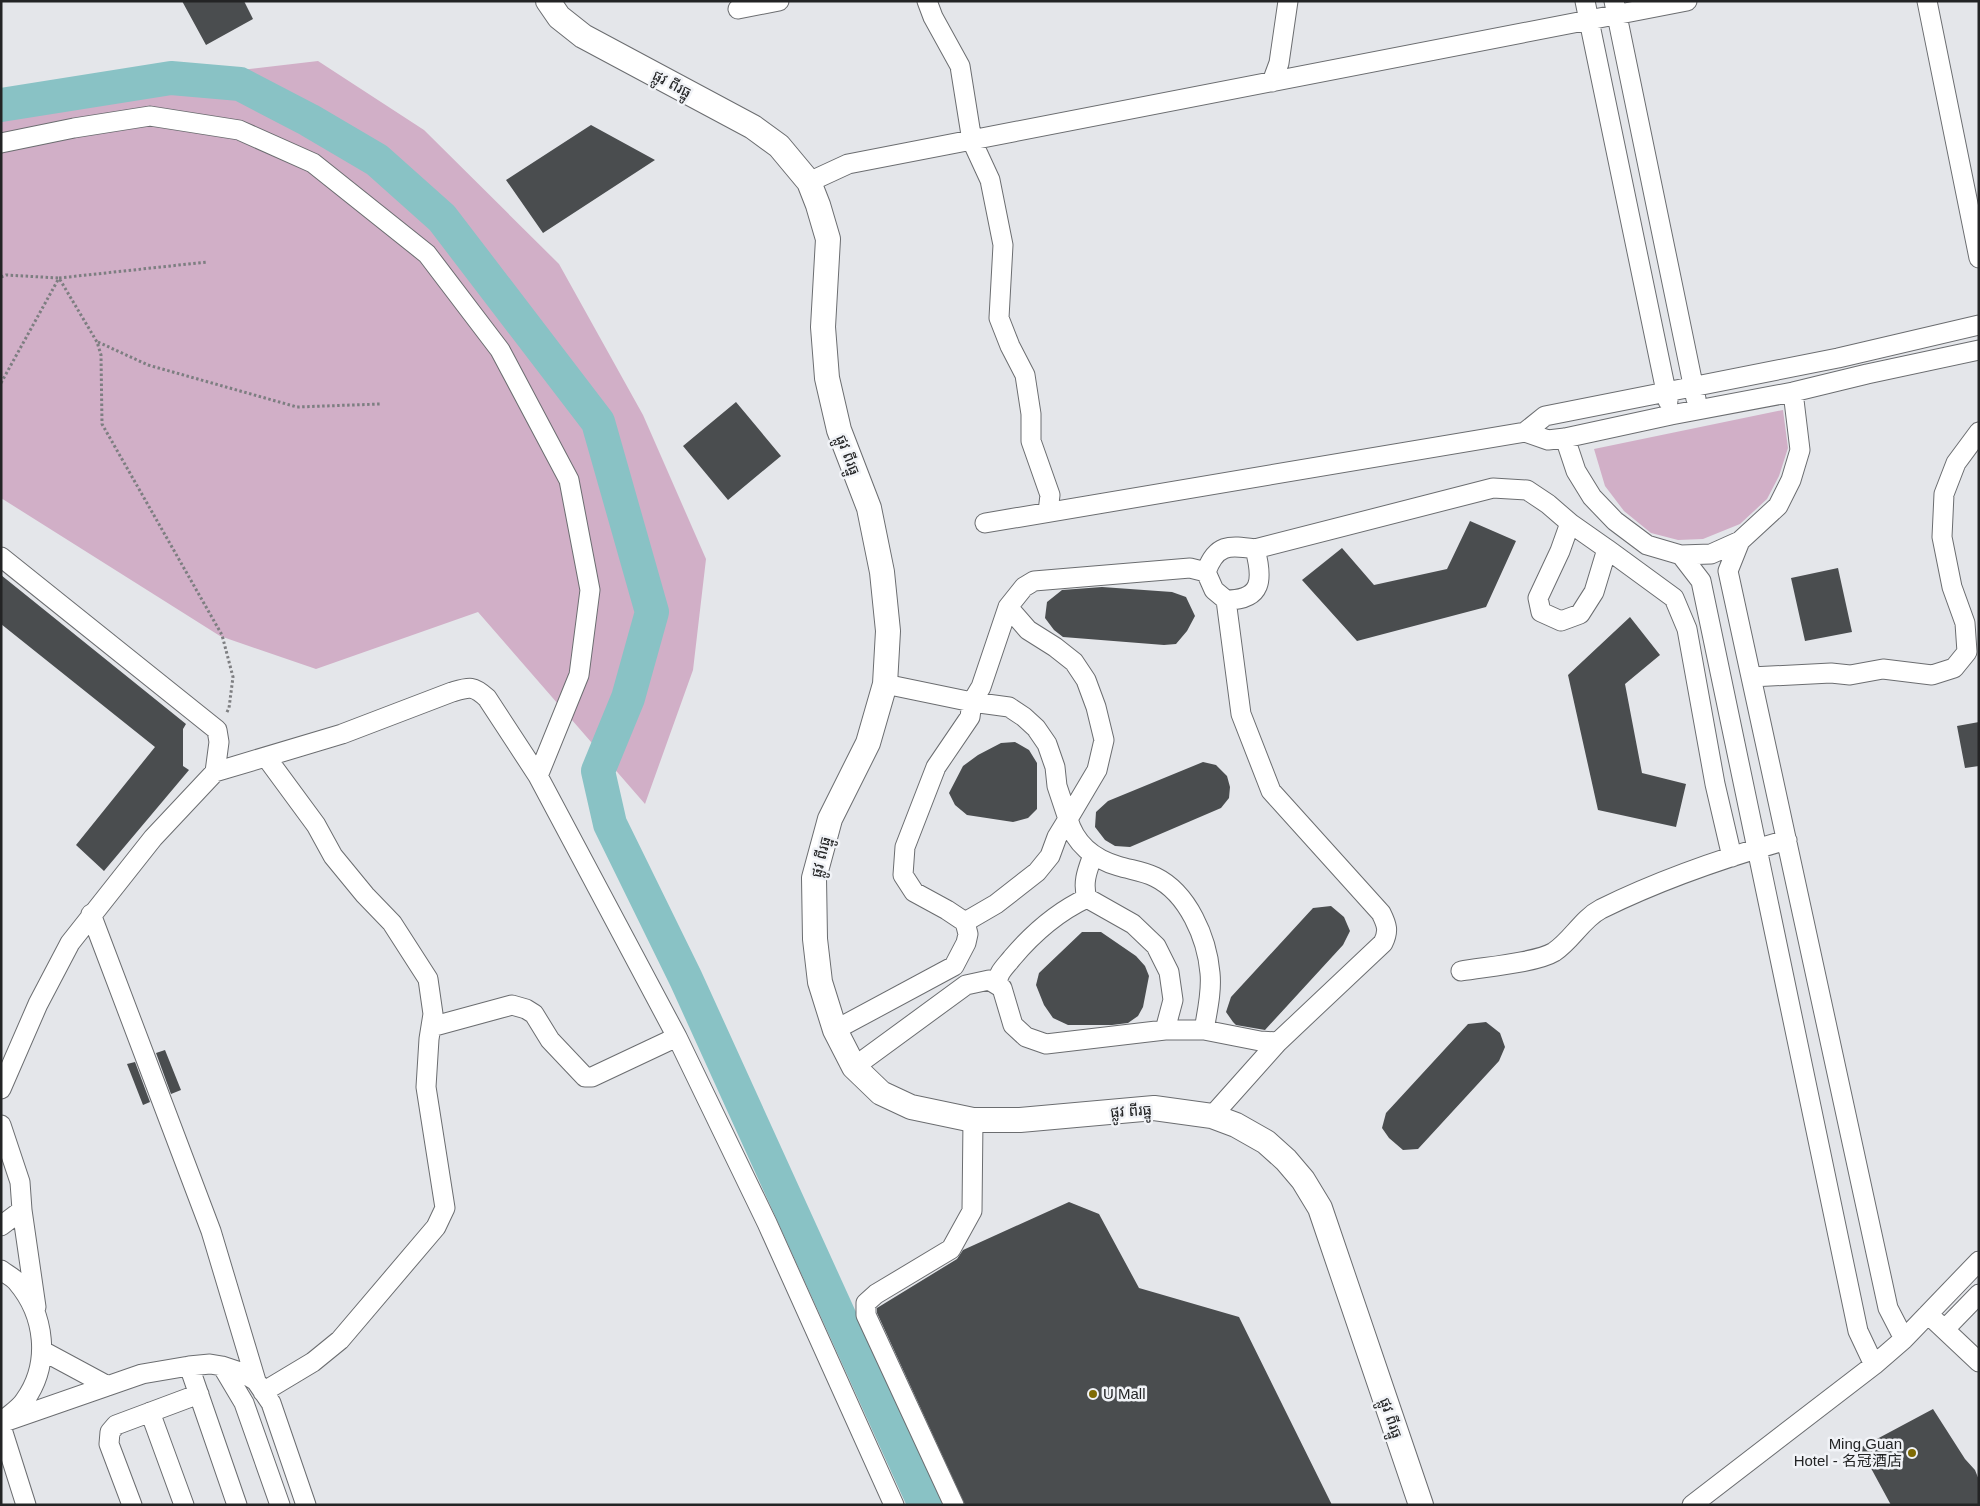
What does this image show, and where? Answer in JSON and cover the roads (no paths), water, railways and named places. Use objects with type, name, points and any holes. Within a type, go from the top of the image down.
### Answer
[{"type":"main road","name":"ផ្លូវ ពីរធ្នូ","points":[[548,1],[558,17],[583,36],[753,127],[779,146],[809,182],[828,239],[823,327],[827,378],[838,430],[869,508],[882,572],[888,631],[885,684],[868,743],[830,819],[814,878],[815,939],[820,982],[835,1030],[854,1067],[881,1093],[911,1107],[973,1120],[1020,1120],[1154,1108],[1212,1116],[1236,1124],[1266,1142],[1303,1180],[1320,1208],[1421,1505]]},
{"type":"street","points":[[738,9],[779,1]]},
{"type":"street","points":[[927,1],[933,18],[960,66],[972,141],[990,180],[1003,245],[999,318],[1010,346],[1025,375],[1031,414],[1031,441],[1050,495],[1048,512]]},
{"type":"street","points":[[1272,82],[1279,63],[1288,1]]},
{"type":"street","points":[[1585,1],[1671,415]]},
{"type":"street","points":[[809,182],[848,164],[1589,20],[1616,9],[1686,1]]},
{"type":"street","points":[[1927,1],[1979,258]]},
{"type":"street","points":[[1616,9],[1698,410]]},
{"type":"street","points":[[1,143],[74,128],[150,116],[239,130],[313,163],[427,254],[500,350],[569,480],[590,590],[579,675],[538,776]]},
{"type":"street","points":[[1525,432],[1545,416],[1838,358],[1979,325]]},
{"type":"street","points":[[986,523],[1525,432],[1548,440],[1564,438],[1793,392],[1979,350]]},
{"type":"street","points":[[1564,438],[1576,471],[1592,497],[1614,521],[1648,545],[1681,555],[1711,554],[1740,541],[1778,506],[1791,480],[1800,450],[1793,392]]},
{"type":"street","points":[[1751,676],[1831,673],[1850,675],[1883,669],[1932,675],[1954,668],[1967,652],[1965,623],[1952,587],[1942,537],[1944,494],[1956,463],[1979,432]]},
{"type":"street","points":[[1256,549],[1260,579],[1254,592],[1241,600],[1226,600],[1214,590],[1206,572],[1211,558],[1222,549],[1237,546],[1256,549],[1493,488],[1527,490],[1674,598],[1687,629],[1715,784],[1732,857]]},
{"type":"street","points":[[1570,523],[1560,551],[1538,598],[1541,612],[1561,620],[1580,614],[1594,592],[1607,549]]},
{"type":"street","points":[[1740,541],[1728,571],[1888,1308],[1904,1339]]},
{"type":"street","points":[[1681,555],[1701,581],[1858,1331],[1874,1365]]},
{"type":"street","points":[[1,558],[217,730],[219,742],[215,772]]},
{"type":"street","points":[[835,1030],[954,966],[966,943],[968,934],[964,922],[947,910],[914,892],[903,875],[905,848],[936,767],[970,717],[972,702],[981,687],[1008,608],[1024,588],[1034,581],[1190,568],[1206,572]]},
{"type":"street","points":[[1212,1116],[1278,1042],[1383,943],[1387,935],[1387,927],[1381,913],[1271,791],[1241,714],[1226,600]]},
{"type":"street","points":[[964,922],[996,904],[1037,872],[1050,856],[1057,837],[1097,770],[1104,740],[1096,706],[1086,680],[1074,662],[1028,630],[1008,608]]},
{"type":"street","points":[[885,684],[1009,708],[1036,728],[1046,744],[1055,767],[1057,786],[1072,832],[1079,843],[1093,855],[1118,866],[1156,877],[1174,889],[1189,909],[1204,942],[1210,973],[1204,1030]]},
{"type":"street","points":[[1,1089],[38,1004],[70,943],[91,914],[153,838],[215,772],[342,734],[470,687],[478,690],[487,698],[538,776],[677,1037],[767,1223],[894,1505]]},
{"type":"street","points":[[260,1386],[312,1362],[340,1340],[436,1227],[445,1208],[426,1086],[433,1014],[428,979],[392,923],[365,895],[333,856],[316,826],[266,757]]},
{"type":"street","points":[[1461,971],[1523,961],[1553,953],[1572,937],[1592,914],[1623,898],[1698,868],[1787,840]]},
{"type":"street","points":[[1093,855],[1084,888],[1087,898],[1133,924],[1156,946],[1169,972],[1173,1000],[1165,1030]]},
{"type":"street","points":[[997,984],[998,975],[1037,931],[1069,906],[1087,898]]},
{"type":"street","points":[[91,914],[211,1231],[260,1386],[271,1403],[306,1505]]},
{"type":"street","points":[[954,966],[966,985]]},
{"type":"street","points":[[854,1067],[966,985],[989,980],[1002,988],[1013,1025],[1026,1037],[1046,1044],[1165,1030],[1204,1030],[1260,1041],[1278,1042]]},
{"type":"street","points":[[431,1026],[512,1005],[520,1007],[534,1014],[550,1040],[585,1077],[592,1077],[677,1037]]},
{"type":"street","points":[[954,1505],[866,1315],[866,1303],[876,1294],[951,1249],[967,1223],[972,1211],[973,1120]]},
{"type":"street","points":[[1,1125],[20,1182],[22,1210],[43,1351],[38,1377],[25,1401],[1,1424]]},
{"type":"street","points":[[1,1226],[22,1210]]},
{"type":"street","points":[[1692,1505],[1874,1365],[1904,1339],[1979,1261]]},
{"type":"street","points":[[1,1270],[16,1281],[38,1316]]},
{"type":"street","points":[[1945,1329],[1979,1294]]},
{"type":"street","points":[[1928,1314],[1978,1360]]},
{"type":"street","points":[[43,1351],[108,1386]]},
{"type":"street","points":[[1,1424],[142,1374],[189,1366],[210,1364],[222,1366],[243,1373],[260,1386]]},
{"type":"street","points":[[189,1366],[238,1505]]},
{"type":"street","points":[[222,1366],[244,1402],[280,1505]]},
{"type":"street","points":[[132,1505],[109,1444],[110,1432],[116,1424],[199,1394]]},
{"type":"street","points":[[150,1412],[184,1505]]},
{"type":"street","points":[[1,1424],[26,1505]]},
{"type":"waterway","points":[[1,105],[171,78],[240,84],[309,120],[377,160],[442,218],[598,422],[652,612],[628,698],[598,771],[610,824],[686,979],[925,1505]]},
{"type":"place","name":"U Mall","points":[[1093,1394]]},
{"type":"place","name":"Ming Guan Hotel - 名冠酒店","points":[[1912,1453]]}]
